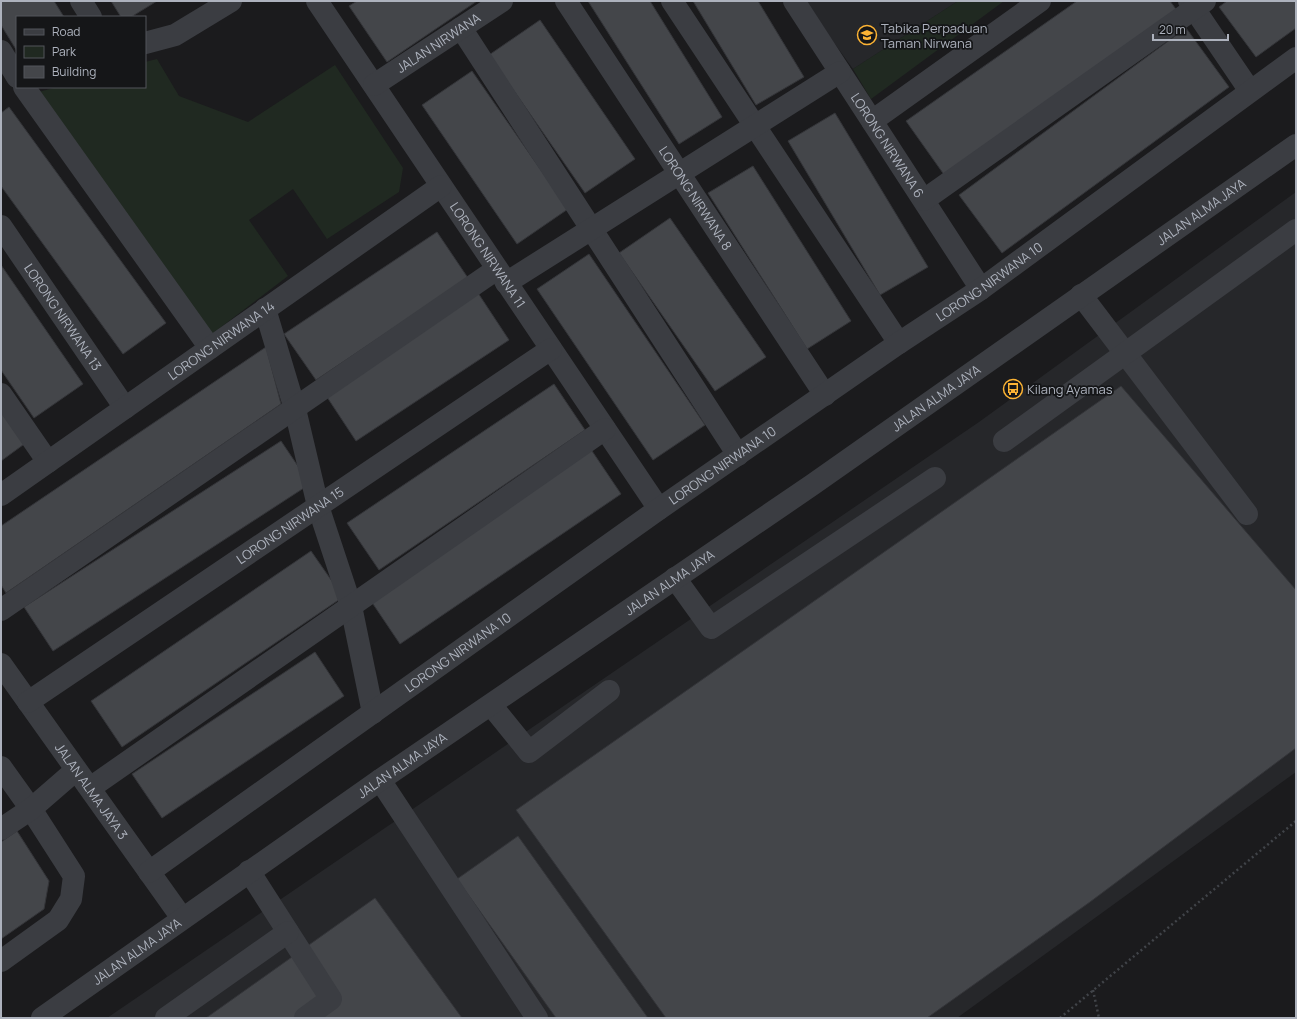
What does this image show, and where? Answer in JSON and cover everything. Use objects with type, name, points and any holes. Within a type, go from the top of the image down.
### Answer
[{"type":"street","points":[[81,1],[90,16]]},
{"type":"street","points":[[146,43],[175,35],[204,8],[231,1]]},
{"type":"street","name":"JALAN NIRWANA","points":[[374,85],[502,1]]},
{"type":"street","name":"LORONG NIRWANA 8","points":[[566,1],[825,396]]},
{"type":"street","points":[[672,1],[754,127],[899,343]]},
{"type":"street","name":"LORONG NIRWANA 6","points":[[794,1],[981,289]]},
{"type":"street","points":[[872,121],[1040,1]]},
{"type":"street","name":"LORONG NIRWANA 11","points":[[324,3],[374,85],[659,509]]},
{"type":"street","points":[[924,200],[1196,4],[1250,91]]},
{"type":"street","points":[[461,28],[738,455]]},
{"type":"street","points":[[1,51],[16,76]]},
{"type":"street","name":"LORONG NIRWANA 10","points":[[149,872],[659,509],[825,396],[899,343],[981,289],[1296,58]]},
{"type":"street","points":[[1,610],[295,409],[502,276],[591,229],[840,72]]},
{"type":"street","points":[[1,84],[16,78]]},
{"type":"street","points":[[25,88],[210,348]]},
{"type":"street","name":"JALAN ALMA JAYA","points":[[55,1014],[182,918],[249,871],[812,485],[1296,145]]},
{"type":"street","name":"LORONG NIRWANA 14","points":[[1,495],[441,186]]},
{"type":"street","name":"LORONG NIRWANA 13","points":[[1,226],[125,408]]},
{"type":"street","points":[[1004,441],[1296,230]]},
{"type":"street","points":[[1081,295],[1124,354],[1247,514]]},
{"type":"street","points":[[265,309],[295,409],[318,506],[351,606],[373,712]]},
{"type":"street","name":"LORONG NIRWANA 15","points":[[28,702],[551,349]]},
{"type":"street","points":[[1,394],[48,462]]},
{"type":"street","points":[[90,788],[605,429]]},
{"type":"street","points":[[675,578],[711,628],[935,478]]},
{"type":"street","name":"JALAN ALMA JAYA 3","points":[[1,664],[182,918]]},
{"type":"street","points":[[491,705],[529,752],[609,691]]},
{"type":"street","points":[[1,767],[31,809],[74,876],[71,899],[58,920],[1,961]]},
{"type":"street","points":[[1,830],[31,809],[76,770]]},
{"type":"street","points":[[380,780],[538,1018]]},
{"type":"street","points":[[249,871],[331,999],[306,1018]]},
{"type":"street","points":[[166,1018],[288,932]]},
{"type":"path","points":[[1060,1018],[1296,821]]},
{"type":"path","points":[[1093,990],[1099,1018]]},
{"type":"shaded area","name":"Tabika Perpaduan Taman Nirwana","points":[[804,1],[958,1],[853,69]]},
{"type":"shaded area","points":[[1296,192],[1296,772],[957,1018],[107,1018],[979,422]]},
{"type":"green space","points":[[958,1],[1004,1],[871,99],[853,69]]},
{"type":"green space","points":[[157,59],[179,96],[248,122],[335,65],[403,168],[399,192],[327,239],[293,189],[249,220],[288,276],[208,337],[35,93],[53,88],[146,88],[146,62]]},
{"type":"building","points":[[1,1],[54,1],[63,16],[16,16],[16,49],[1,25]]},
{"type":"building","points":[[111,1],[157,1],[133,16],[120,16]]},
{"type":"building","points":[[357,1],[477,1],[387,62],[349,6]]},
{"type":"building","points":[[588,1],[650,1],[722,117],[679,144]]},
{"type":"building","points":[[693,1],[758,1],[804,77],[756,105]]},
{"type":"building","points":[[1077,1],[1170,1],[1178,12],[945,176],[906,121]]},
{"type":"building","points":[[1227,1],[1296,1],[1296,28],[1256,57],[1219,7]]},
{"type":"building","points":[[540,20],[635,159],[585,193],[489,55]]},
{"type":"building","points":[[1186,28],[1229,87],[1002,253],[959,195]]},
{"type":"building","points":[[472,71],[568,209],[517,244],[422,105]]},
{"type":"building","points":[[9,107],[166,323],[123,354],[1,186],[1,113]]},
{"type":"building","points":[[835,113],[928,267],[880,295],[788,141]]},
{"type":"building","points":[[753,166],[851,321],[807,349],[708,193]]},
{"type":"building","points":[[670,218],[766,357],[715,391],[619,253]]},
{"type":"building","points":[[437,232],[468,278],[316,380],[284,334]]},
{"type":"building","points":[[589,254],[705,425],[653,460],[537,289]]},
{"type":"building","points":[[1,265],[83,384],[34,418],[1,370]]},
{"type":"building","points":[[478,293],[509,340],[356,441],[325,394]]},
{"type":"building","points":[[266,347],[281,404],[6,593],[1,585],[1,526]]},
{"type":"building","points":[[554,384],[585,430],[379,570],[347,523]]},
{"type":"building","points":[[1121,386],[1296,590],[1296,748],[1090,902],[927,1018],[666,1018],[516,810]]},
{"type":"building","points":[[1,405],[27,442],[1,461]]},
{"type":"building","points":[[281,441],[310,484],[53,651],[24,607]]},
{"type":"building","points":[[590,448],[621,494],[400,644],[369,598]]},
{"type":"building","points":[[311,551],[343,597],[122,747],[91,701]]},
{"type":"building","points":[[315,652],[344,696],[162,818],[132,774]]},
{"type":"building","points":[[17,831],[49,881],[44,909],[1,939],[1,842]]},
{"type":"building","points":[[518,836],[648,1018],[556,1018],[457,879]]},
{"type":"building","points":[[375,898],[462,1018],[206,1018]]},
{"type":"place","name":"Tabika Perpaduan Taman Nirwana","points":[[867,35]]},
{"type":"place","name":"Kilang Ayamas","points":[[1013,389]]}]
